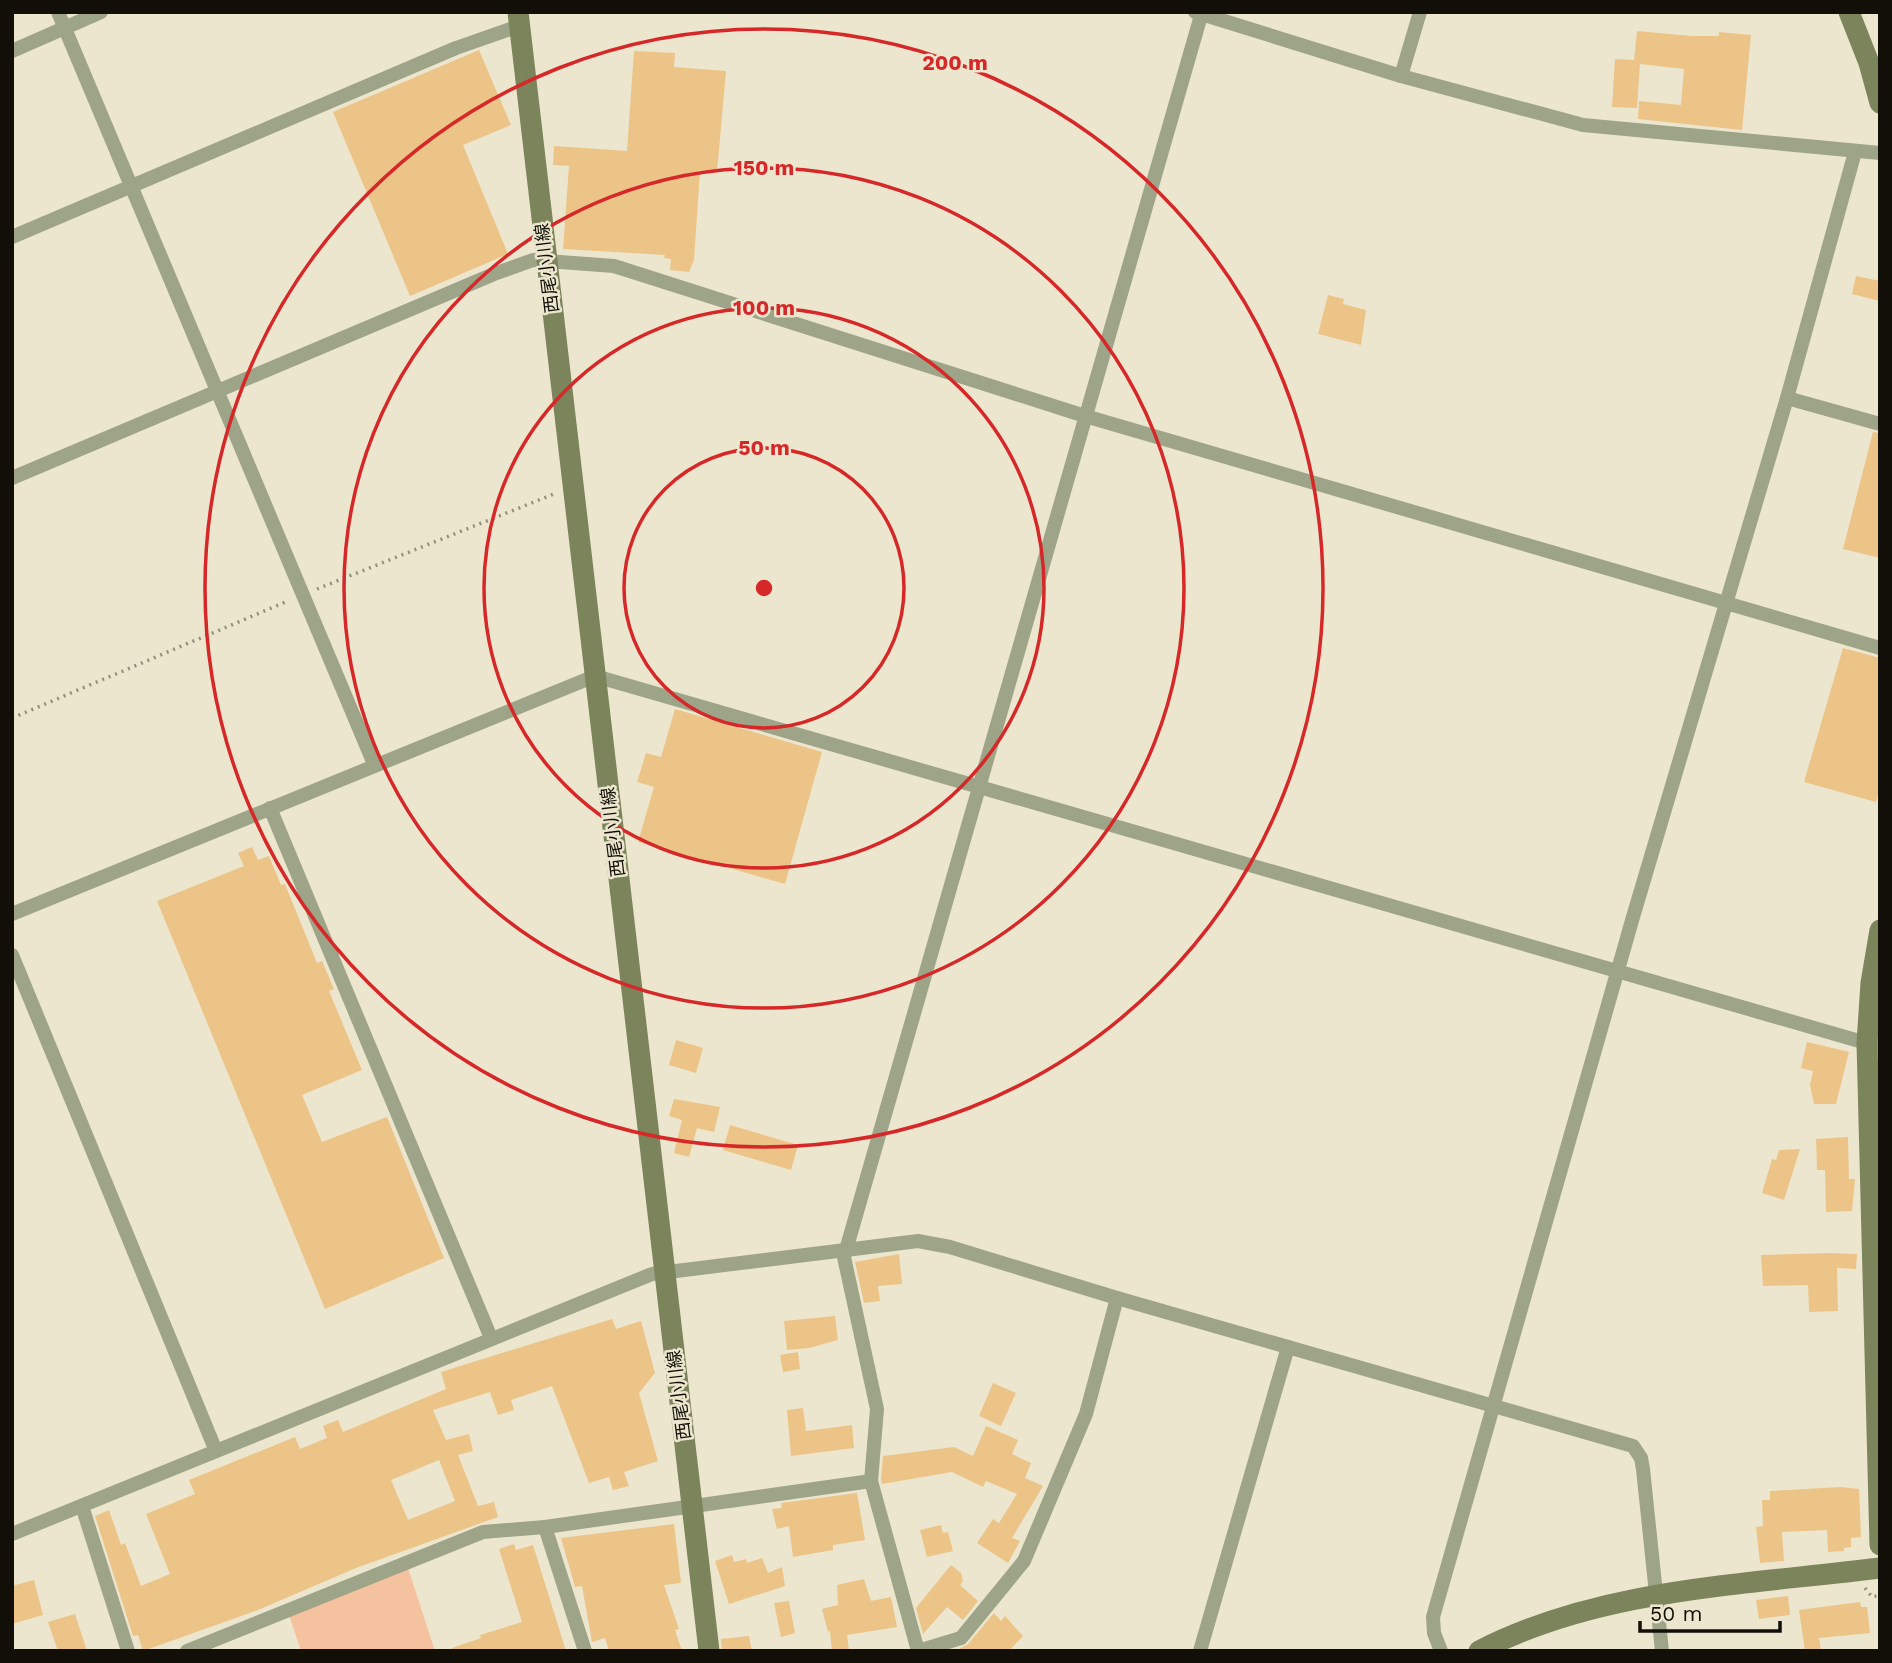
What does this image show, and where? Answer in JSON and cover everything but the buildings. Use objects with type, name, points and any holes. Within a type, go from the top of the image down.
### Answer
[{"type":"main road","points":[[1849,12],[1869,63],[1880,103]]},
{"type":"main road","name":"西尾小川線","points":[[519,19],[709,1651]]},
{"type":"main road","points":[[1880,930],[1871,983],[1880,1545]]},
{"type":"main road","points":[[1479,1651],[1554,1620],[1657,1597],[1880,1568]]},
{"type":"street","points":[[58,12],[374,764]]},
{"type":"street","points":[[12,51],[101,12]]},
{"type":"street","points":[[1401,76],[1420,12]]},
{"type":"street","points":[[1117,1298],[1086,1414],[1024,1561],[961,1638],[918,1651],[871,1480],[877,1409],[844,1257],[845,1249],[1086,416],[1199,13],[1401,76],[1583,125],[1880,153]]},
{"type":"street","points":[[12,237],[519,19]]},
{"type":"street","points":[[1441,1651],[1433,1633],[1433,1617],[1787,398],[1855,152]]},
{"type":"street","points":[[12,478],[494,274],[533,260],[614,266],[1086,416],[1880,648]]},
{"type":"street","points":[[1787,398],[1880,424]]},
{"type":"street","points":[[12,914],[595,676],[978,785],[1619,974],[1873,1045]]},
{"type":"street","points":[[270,808],[491,1338]]},
{"type":"street","points":[[12,955],[216,1451]]},
{"type":"street","points":[[12,1534],[491,1338],[665,1271],[918,1241],[932,1242],[1633,1446],[1641,1458],[1643,1469],[1662,1651]]},
{"type":"street","points":[[1200,1651],[1288,1347]]},
{"type":"street","points":[[187,1651],[483,1532],[545,1527],[871,1480]]},
{"type":"street","points":[[82,1506],[128,1651]]},
{"type":"street","points":[[545,1527],[585,1651]]},
{"type":"shaded area","points":[[408,1568],[435,1651],[301,1651],[289,1615]]}]
